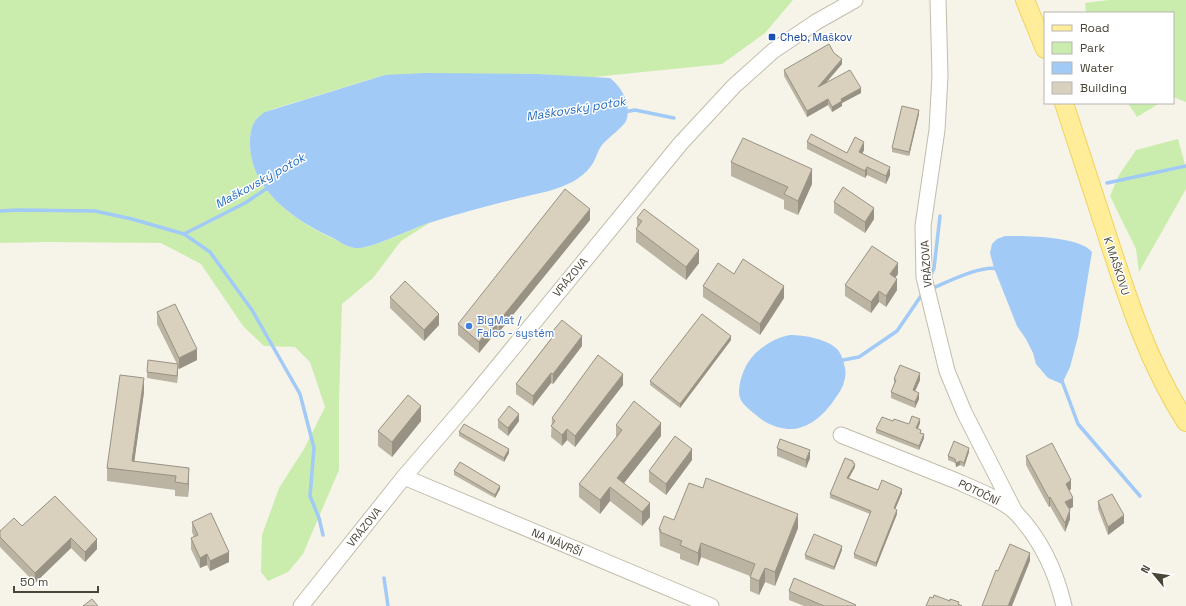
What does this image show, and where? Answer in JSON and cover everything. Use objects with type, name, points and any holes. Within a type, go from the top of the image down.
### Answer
[{"type":"main road","points":[[1025,2],[1044,47]]},
{"type":"main road","name":"K MAŠKOVU","points":[[1064,104],[1130,305],[1161,377],[1186,422]]},
{"type":"street","name":"VRÁZOVA","points":[[301,606],[404,477],[681,143],[734,86],[773,51],[816,22],[855,0]]},
{"type":"street","name":"VRÁZOVA","points":[[938,0],[939,83],[937,130],[923,226],[924,277],[947,371],[964,412],[1015,512]]},
{"type":"street","name":"POTOČNÍ","points":[[841,435],[978,491],[1015,512],[1035,537],[1051,564],[1064,606]]},
{"type":"street","name":"NA NÁVRŠÍ","points":[[404,477],[710,606]]},
{"type":"green space","points":[[0,0],[793,0],[765,33],[722,64],[594,77],[385,75],[273,109],[262,114],[256,120],[253,124],[250,140],[251,158],[257,174],[265,188],[277,201],[290,213],[319,232],[345,245],[356,248],[382,242],[431,222],[401,241],[373,278],[342,304],[339,400],[339,470],[303,554],[288,572],[268,581],[261,572],[262,535],[279,488],[304,449],[325,407],[310,362],[295,347],[264,346],[243,326],[201,264],[161,243],[0,243]]},
{"type":"green space","points":[[1109,0],[1186,0],[1186,102],[1174,97],[1174,12],[1086,12],[1085,3]]},
{"type":"green space","points":[[1129,104],[1158,104],[1137,117]]},
{"type":"green space","points":[[1178,139],[1186,168],[1186,189],[1139,272],[1136,249],[1110,196],[1119,175],[1136,150]]},
{"type":"water","points":[[425,73],[537,74],[610,78],[618,86],[625,97],[628,115],[625,123],[602,145],[593,164],[578,179],[572,182],[549,191],[490,205],[432,222],[382,242],[362,248],[355,248],[346,245],[303,222],[276,201],[265,188],[251,158],[250,140],[253,124],[265,112],[385,75]]},
{"type":"water","points":[[1005,236],[1038,237],[1064,240],[1076,243],[1092,252],[1078,337],[1070,367],[1062,384],[1048,378],[1036,364],[1033,353],[1026,339],[1017,326],[994,268],[990,253],[992,244],[997,239]]},
{"type":"water","points":[[790,335],[816,338],[834,346],[842,357],[846,373],[845,380],[840,391],[824,412],[809,424],[792,429],[782,428],[764,421],[743,403],[739,393],[742,376],[747,364],[753,356],[770,342]]},
{"type":"building","points":[[829,44],[834,53],[842,59],[818,87],[850,70],[861,88],[841,99],[842,101],[832,107],[828,99],[807,111],[784,70]]},
{"type":"building","points":[[902,106],[919,110],[909,152],[892,148]]},
{"type":"building","points":[[811,134],[847,153],[855,137],[864,142],[859,152],[890,167],[886,176],[867,167],[865,171],[807,142]]},
{"type":"building","points":[[743,138],[812,169],[798,201],[784,194],[788,187],[731,162]]},
{"type":"building","points":[[843,187],[874,208],[865,222],[834,202]]},
{"type":"building","points":[[565,189],[590,209],[499,321],[497,319],[479,342],[458,324]]},
{"type":"building","points":[[644,209],[699,250],[686,267],[636,229],[642,221],[637,218]]},
{"type":"building","points":[[872,246],[898,263],[890,274],[897,279],[886,296],[879,291],[871,302],[845,285]]},
{"type":"building","points":[[743,259],[784,286],[760,324],[703,286],[718,263],[734,274]]},
{"type":"building","points":[[405,281],[439,314],[424,330],[390,297]]},
{"type":"building","points":[[175,304],[197,349],[179,358],[157,312]]},
{"type":"building","points":[[702,314],[731,336],[680,404],[650,381]]},
{"type":"building","points":[[562,320],[582,336],[553,374],[551,373],[533,396],[516,384],[555,334],[552,332]]},
{"type":"building","points":[[598,355],[623,374],[575,436],[567,429],[562,435],[551,426],[555,421],[552,418]]},
{"type":"building","points":[[148,360],[178,364],[177,376],[147,372]]},
{"type":"building","points":[[900,365],[920,373],[913,390],[919,393],[915,402],[891,392],[896,380],[894,379]]},
{"type":"building","points":[[120,375],[144,378],[132,461],[189,468],[188,484],[175,482],[176,476],[107,468]]},
{"type":"building","points":[[408,395],[421,406],[392,442],[378,431]]},
{"type":"building","points":[[634,401],[661,423],[617,478],[650,503],[642,512],[610,487],[600,500],[579,484],[622,430],[616,425]]},
{"type":"building","points":[[509,406],[519,414],[508,428],[498,420]]},
{"type":"building","points":[[912,416],[920,419],[916,428],[921,430],[920,433],[924,434],[919,446],[876,429],[882,417],[909,424]]},
{"type":"building","points":[[464,424],[509,449],[504,458],[459,432]]},
{"type":"building","points":[[675,436],[692,449],[666,484],[649,471]]},
{"type":"building","points":[[780,439],[810,450],[806,460],[777,448]]},
{"type":"building","points":[[954,441],[969,448],[964,463],[960,461],[956,463],[955,459],[948,456]]},
{"type":"building","points":[[1052,443],[1071,480],[1066,484],[1073,498],[1065,502],[1070,510],[1065,523],[1050,497],[1049,498],[1046,493],[1026,456]]},
{"type":"building","points":[[845,458],[853,461],[855,464],[847,478],[878,490],[882,480],[902,489],[894,508],[897,510],[876,563],[854,554],[871,511],[830,494]]},
{"type":"building","points":[[460,462],[500,486],[495,495],[454,471]]},
{"type":"building","points":[[706,478],[798,514],[775,572],[765,568],[759,581],[750,577],[755,564],[701,543],[698,553],[680,545],[682,541],[660,532],[661,530],[659,529],[664,516],[674,520],[689,483],[703,488]]},
{"type":"building","points":[[1112,494],[1124,515],[1108,527],[1098,501]]},
{"type":"building","points":[[55,496],[97,539],[85,552],[71,538],[35,573],[0,537],[0,531],[14,518],[22,526]]},
{"type":"building","points":[[211,513],[229,552],[210,561],[207,554],[200,558],[191,538],[198,535],[192,522]]},
{"type":"building","points":[[814,534],[842,546],[834,567],[805,555]]},
{"type":"building","points":[[1010,544],[1030,553],[1008,606],[982,606],[996,570],[998,571]]},
{"type":"building","points":[[794,578],[856,605],[824,606],[789,591]]},
{"type":"building","points":[[934,595],[950,601],[950,599],[959,602],[958,604],[962,606],[926,606],[930,597],[933,598]]},
{"type":"building","points":[[92,599],[98,606],[83,606]]},
{"type":"waterway","name":"Maškovský potok","points":[[624,112],[635,110],[674,118]]},
{"type":"waterway","name":"Maškovský potok","points":[[1107,183],[1186,166]]},
{"type":"waterway","name":"Maškovský potok","points":[[0,211],[95,211],[132,219],[184,234],[245,203],[269,187]]},
{"type":"waterway","points":[[930,277],[934,268],[940,216]]},
{"type":"waterway","points":[[184,234],[210,252],[252,310],[300,394],[314,448],[310,496],[319,518],[323,535]]},
{"type":"waterway","points":[[930,289],[983,269],[998,269]]},
{"type":"waterway","points":[[843,360],[859,357],[897,331],[923,293]]},
{"type":"waterway","points":[[1062,381],[1078,424],[1140,496]]},
{"type":"waterway","points":[[384,578],[388,606]]},
{"type":"place","name":"Cheb, Maškov","points":[[772,37]]},
{"type":"place","name":"BigMat / Falco - systém","points":[[469,326]]}]
